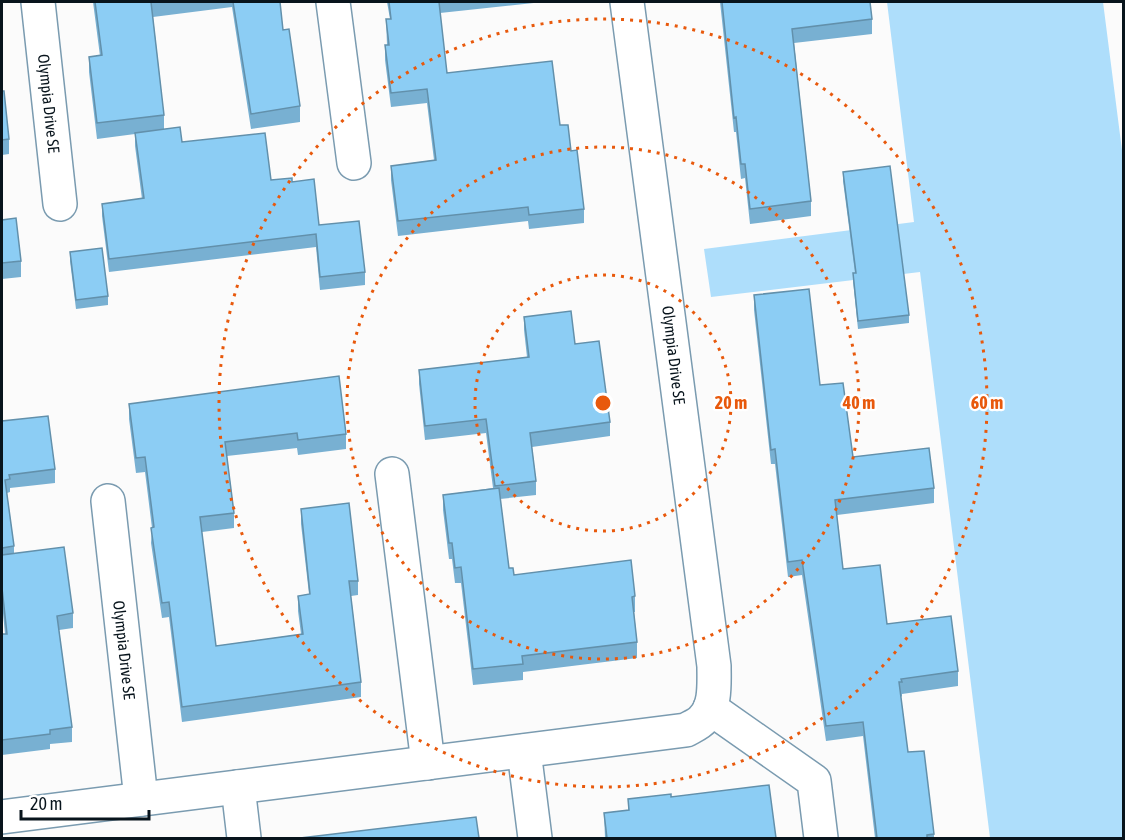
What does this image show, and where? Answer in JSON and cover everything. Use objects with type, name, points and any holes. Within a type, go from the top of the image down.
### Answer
[{"type":"street","name":"Olympia Drive SE","points":[[38,2],[60,204]]},
{"type":"street","points":[[333,2],[354,163]]},
{"type":"street","name":"Olympia Drive SE","points":[[627,2],[714,666],[714,694],[710,708]]},
{"type":"street","points":[[392,474],[428,763]]},
{"type":"street","name":"Olympia Drive SE","points":[[108,501],[141,799]]},
{"type":"street","points":[[2,817],[686,730],[703,719],[710,708],[814,781],[821,838]]},
{"type":"street","points":[[524,751],[535,838]]},
{"type":"street","points":[[238,787],[244,838]]},
{"type":"shaded area","points":[[887,2],[1103,2],[1124,166],[1123,838],[990,838],[920,272],[711,297],[704,249],[914,222]]},
{"type":"building","points":[[95,2],[151,2],[164,115],[97,123],[89,57],[102,55]]},
{"type":"building","points":[[233,2],[280,2],[283,30],[289,29],[300,106],[251,114]]},
{"type":"building","points":[[389,2],[439,2],[447,73],[552,61],[560,125],[568,125],[571,151],[577,150],[584,209],[529,215],[528,207],[398,221],[391,166],[436,160],[427,89],[391,93],[385,45],[389,45],[386,19],[391,19]]},
{"type":"building","points":[[722,2],[870,2],[872,19],[792,29],[811,201],[750,209],[745,164],[741,164],[736,117],[734,118]]},
{"type":"building","points":[[2,91],[4,91],[9,139],[2,140]]},
{"type":"building","points":[[180,127],[182,142],[265,133],[271,180],[292,178],[292,182],[314,179],[319,225],[359,221],[365,272],[320,277],[316,234],[109,259],[102,204],[144,198],[135,133]]},
{"type":"building","points":[[890,166],[909,315],[858,321],[853,273],[856,273],[843,172]]},
{"type":"building","points":[[16,218],[21,261],[2,263],[2,220]]},
{"type":"building","points":[[102,248],[108,296],[76,300],[70,252]]},
{"type":"building","points":[[809,289],[820,385],[843,383],[853,457],[929,448],[934,488],[835,500],[843,569],[880,565],[887,624],[951,616],[958,671],[901,679],[902,682],[899,682],[908,752],[924,751],[934,834],[927,835],[927,838],[877,838],[863,722],[826,726],[802,560],[788,562],[775,449],[771,450],[754,295]]},
{"type":"building","points":[[571,311],[575,344],[599,341],[610,422],[530,433],[536,481],[495,486],[486,419],[425,426],[419,370],[529,357],[524,317]]},
{"type":"building","points":[[339,376],[346,434],[298,440],[297,433],[225,442],[234,513],[200,517],[216,646],[303,634],[298,596],[310,594],[301,509],[349,503],[358,581],[349,581],[361,682],[182,707],[169,602],[162,603],[151,528],[154,527],[145,457],[136,458],[129,404]]},
{"type":"building","points":[[48,416],[55,469],[9,475],[10,479],[5,480],[14,546],[2,548],[2,421]]},
{"type":"building","points":[[499,488],[509,568],[513,568],[514,575],[631,560],[637,642],[522,656],[523,664],[473,669],[461,567],[455,568],[452,543],[449,543],[443,495]]},
{"type":"building","points":[[64,547],[73,613],[57,616],[72,727],[50,730],[50,734],[2,740],[2,634],[7,634],[2,588],[2,555]]},
{"type":"building","points":[[769,785],[776,838],[607,838],[604,813],[629,810],[628,799],[671,794],[671,797]]},
{"type":"building","points":[[476,817],[479,838],[300,838]]}]
